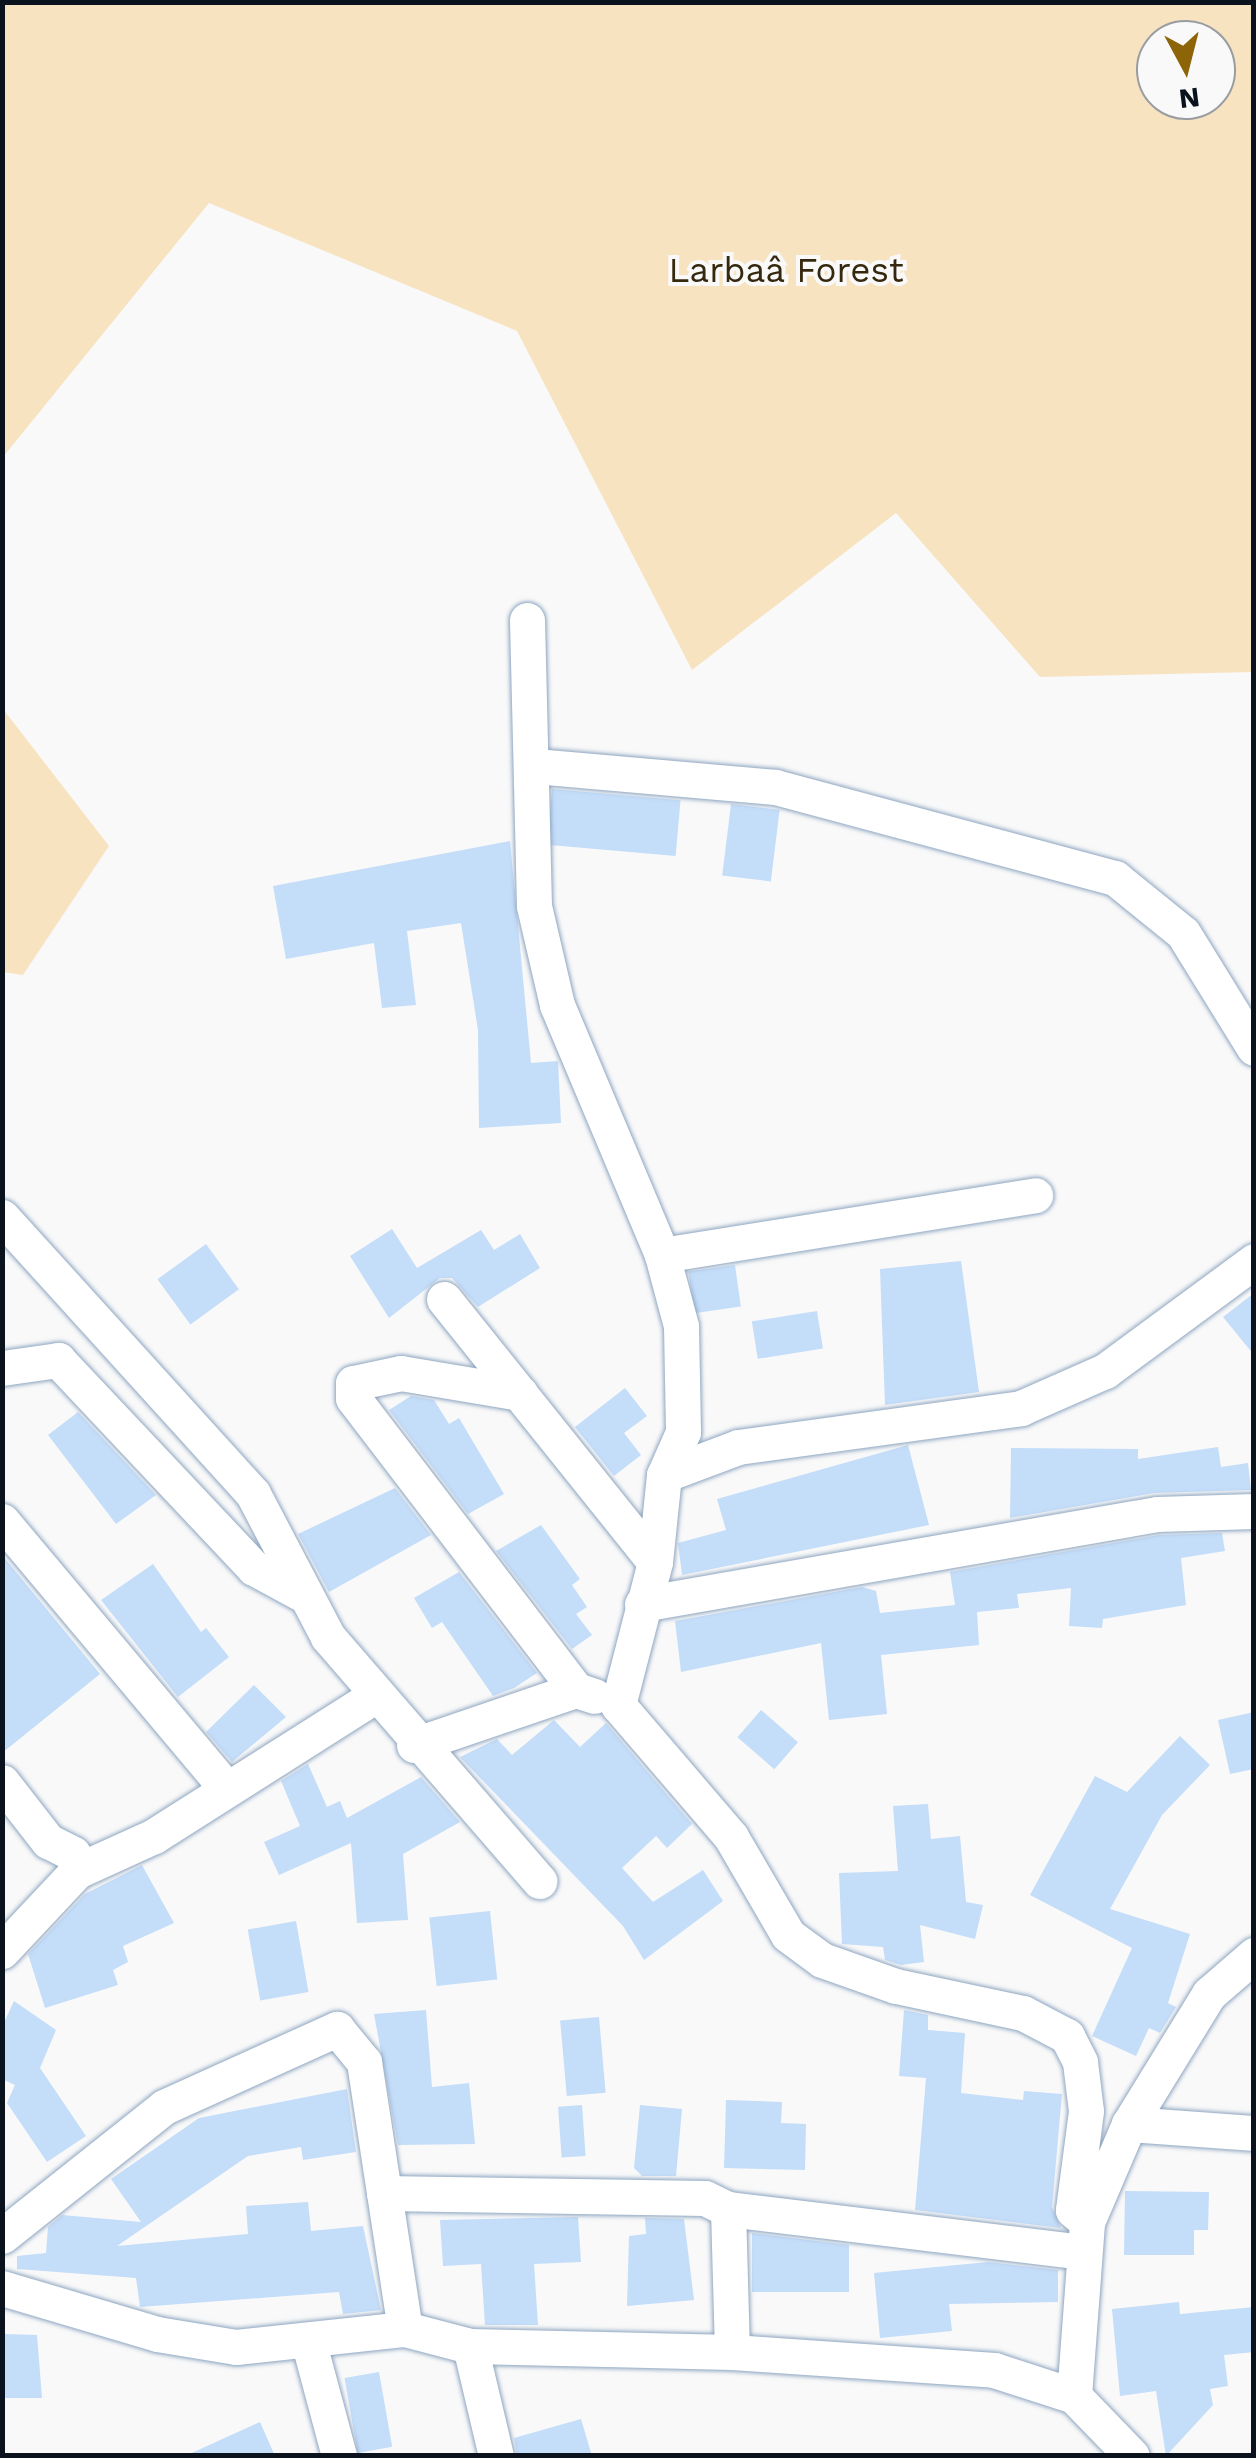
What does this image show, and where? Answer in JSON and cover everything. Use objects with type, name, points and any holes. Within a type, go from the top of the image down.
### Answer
[{"type":"street","points":[[527,620],[534,766],[534,906],[557,1005],[662,1255],[680,1326],[683,1432],[664,1475],[655,1562],[618,1706]]},
{"type":"street","points":[[534,766],[775,787],[1115,878],[1182,933],[1252,1042]]},
{"type":"street","points":[[662,1255],[1035,1195]]},
{"type":"street","points":[[2,1217],[253,1494],[300,1593],[375,1696],[414,1745],[539,1881]]},
{"type":"street","points":[[664,1475],[738,1446],[1021,1408],[1105,1371],[1254,1261]]},
{"type":"street","points":[[444,1299],[655,1562]]},
{"type":"street","points":[[2,1368],[58,1360],[254,1568],[300,1593]]},
{"type":"street","points":[[520,1393],[401,1373],[353,1383],[353,1398],[576,1690],[618,1706],[730,1837],[788,1936],[840,1966],[1023,2014],[1067,2036],[1080,2062],[1086,2110],[1073,2210],[1085,2237]]},
{"type":"street","points":[[642,1604],[1157,1514],[1254,1510]]},
{"type":"street","points":[[2,1521],[225,1787]]},
{"type":"street","points":[[414,1745],[576,1690]]},
{"type":"street","points":[[2,1951],[78,1871],[154,1836],[225,1787],[375,1696]]},
{"type":"street","points":[[2,1782],[48,1841],[73,1854],[78,1871]]},
{"type":"street","points":[[1074,2396],[1085,2237],[1129,2124],[1209,1994],[1254,1956]]},
{"type":"street","points":[[2,2236],[164,2107],[338,2029],[364,2062],[405,2329]]},
{"type":"street","points":[[1129,2124],[1254,2133]]},
{"type":"street","points":[[384,2192],[669,2193],[728,2209],[1085,2237]]},
{"type":"street","points":[[728,2209],[732,2352]]},
{"type":"street","points":[[2,2288],[157,2334],[236,2347],[405,2329],[470,2346],[732,2352],[994,2370],[1074,2396],[1132,2456]]},
{"type":"street","points":[[308,2340],[338,2456]]},
{"type":"street","points":[[470,2346],[496,2456]]},
{"type":"green space","name":"Larbaâ Forest","points":[[3,2],[1253,3],[1253,672],[1040,677],[896,513],[692,670],[517,331],[209,203],[3,457]]},
{"type":"green space","points":[[3,709],[109,846],[23,975],[3,972]]},
{"type":"building","points":[[552,789],[681,800],[676,856],[547,845]]},
{"type":"building","points":[[731,804],[780,810],[771,881],[722,875]]},
{"type":"building","points":[[510,841],[531,1063],[558,1061],[561,1123],[479,1128],[478,1030],[461,923],[407,931],[416,1005],[382,1008],[374,943],[286,959],[273,886]]},
{"type":"building","points":[[392,1229],[417,1268],[481,1230],[494,1250],[520,1234],[540,1268],[478,1307],[452,1278],[440,1278],[389,1318],[350,1256]]},
{"type":"building","points":[[206,1244],[239,1289],[190,1325],[157,1279]]},
{"type":"building","points":[[961,1261],[979,1392],[885,1405],[880,1269]]},
{"type":"building","points":[[735,1265],[741,1307],[694,1313],[688,1272]]},
{"type":"building","points":[[1254,1293],[1254,1355],[1223,1317]]},
{"type":"building","points":[[817,1311],[823,1349],[758,1359],[752,1321]]},
{"type":"building","points":[[625,1388],[647,1416],[624,1433],[641,1455],[614,1476],[575,1427]]},
{"type":"building","points":[[411,1396],[434,1400],[449,1424],[459,1418],[504,1494],[468,1514],[389,1410]]},
{"type":"building","points":[[78,1412],[156,1495],[116,1524],[48,1435]]},
{"type":"building","points":[[908,1445],[929,1525],[682,1575],[678,1543],[726,1530],[717,1499]]},
{"type":"building","points":[[1218,1447],[1221,1467],[1248,1463],[1251,1490],[1154,1493],[1010,1518],[1011,1448],[1138,1449],[1138,1459]]},
{"type":"building","points":[[395,1488],[431,1535],[329,1592],[298,1534]]},
{"type":"building","points":[[541,1525],[580,1579],[572,1585],[587,1607],[576,1614],[592,1635],[572,1649],[496,1551]]},
{"type":"building","points":[[1222,1533],[1225,1551],[1181,1558],[1186,1605],[1103,1619],[1102,1628],[1069,1626],[1071,1588],[1017,1594],[1019,1608],[977,1612],[979,1645],[881,1655],[887,1714],[829,1720],[821,1643],[681,1672],[675,1621],[862,1587],[876,1591],[880,1613],[955,1605],[950,1572],[1159,1535]]},
{"type":"building","points":[[2,1555],[100,1674],[2,1753]]},
{"type":"building","points":[[153,1564],[201,1632],[206,1628],[229,1657],[178,1697],[101,1600]]},
{"type":"building","points":[[459,1572],[537,1673],[493,1696],[442,1622],[432,1628],[414,1598]]},
{"type":"building","points":[[254,1685],[286,1717],[232,1762],[206,1732]]},
{"type":"building","points":[[761,1710],[798,1742],[774,1769],[737,1737]]},
{"type":"building","points":[[1254,1712],[1254,1769],[1230,1774],[1218,1720]]},
{"type":"building","points":[[554,1720],[580,1747],[606,1723],[692,1824],[667,1848],[656,1836],[622,1868],[653,1902],[703,1870],[723,1901],[644,1960],[623,1926],[460,1757],[497,1739],[512,1755]]},
{"type":"building","points":[[1180,1736],[1210,1765],[1162,1815],[1110,1909],[1190,1934],[1168,2003],[1176,2007],[1160,2033],[1149,2028],[1136,2056],[1092,2036],[1132,1948],[1030,1895],[1095,1776],[1127,1792]]},
{"type":"building","points":[[308,1764],[327,1807],[340,1801],[347,1818],[421,1777],[460,1822],[403,1854],[408,1920],[357,1923],[351,1843],[279,1875],[264,1842],[300,1826],[281,1781]]},
{"type":"building","points":[[928,1804],[931,1839],[960,1836],[966,1902],[983,1905],[975,1939],[920,1925],[924,1962],[901,1965],[885,1960],[883,1947],[842,1944],[839,1873],[898,1871],[893,1806]]},
{"type":"building","points":[[142,1865],[174,1923],[123,1946],[128,1962],[113,1970],[118,1985],[45,2008],[28,1954],[85,1894]]},
{"type":"building","points":[[490,1911],[497,1980],[437,1986],[429,1917]]},
{"type":"building","points":[[296,1921],[309,1992],[260,2000],[248,1930]]},
{"type":"building","points":[[14,2001],[56,2030],[40,2068],[86,2136],[47,2162],[7,2103],[15,2085],[2,2079],[2,2027]]},
{"type":"building","points":[[426,2010],[432,2087],[469,2083],[475,2144],[398,2145],[374,2014]]},
{"type":"building","points":[[904,2010],[928,2015],[928,2030],[965,2033],[961,2093],[1023,2100],[1024,2091],[1062,2094],[1052,2207],[1061,2228],[915,2210],[926,2078],[899,2076]]},
{"type":"building","points":[[599,2017],[606,2093],[567,2096],[560,2020]]},
{"type":"building","points":[[347,2089],[356,2152],[303,2160],[301,2147],[248,2156],[117,2246],[248,2234],[246,2206],[308,2202],[311,2231],[363,2226],[381,2310],[343,2314],[339,2292],[140,2307],[136,2278],[17,2269],[17,2256],[46,2253],[48,2227],[62,2215],[141,2222],[111,2179],[199,2118]]},
{"type":"building","points":[[726,2100],[782,2102],[781,2123],[806,2124],[805,2170],[724,2168]]},
{"type":"building","points":[[582,2105],[586,2156],[562,2158],[558,2107]]},
{"type":"building","points":[[640,2105],[682,2109],[676,2176],[642,2176],[634,2168]]},
{"type":"building","points":[[1125,2191],[1209,2192],[1208,2230],[1194,2230],[1194,2255],[1124,2255]]},
{"type":"building","points":[[578,2217],[581,2262],[534,2264],[538,2325],[485,2325],[481,2264],[443,2266],[440,2220]]},
{"type":"building","points":[[645,2218],[684,2219],[694,2300],[627,2306],[629,2236],[646,2234]]},
{"type":"building","points":[[752,2233],[849,2245],[849,2292],[752,2292]]},
{"type":"building","points":[[988,2262],[1058,2270],[1058,2302],[949,2304],[952,2331],[880,2338],[874,2273]]},
{"type":"building","points":[[1179,2302],[1180,2314],[1254,2307],[1254,2352],[1224,2355],[1228,2386],[1210,2389],[1213,2405],[1166,2456],[1156,2391],[1120,2396],[1112,2309]]},
{"type":"building","points":[[2,2334],[37,2335],[42,2398],[2,2398]]},
{"type":"building","points":[[379,2372],[392,2447],[358,2453],[345,2378]]},
{"type":"building","points":[[581,2419],[592,2456],[517,2456],[514,2438]]},
{"type":"building","points":[[260,2422],[275,2456],[185,2456]]}]
